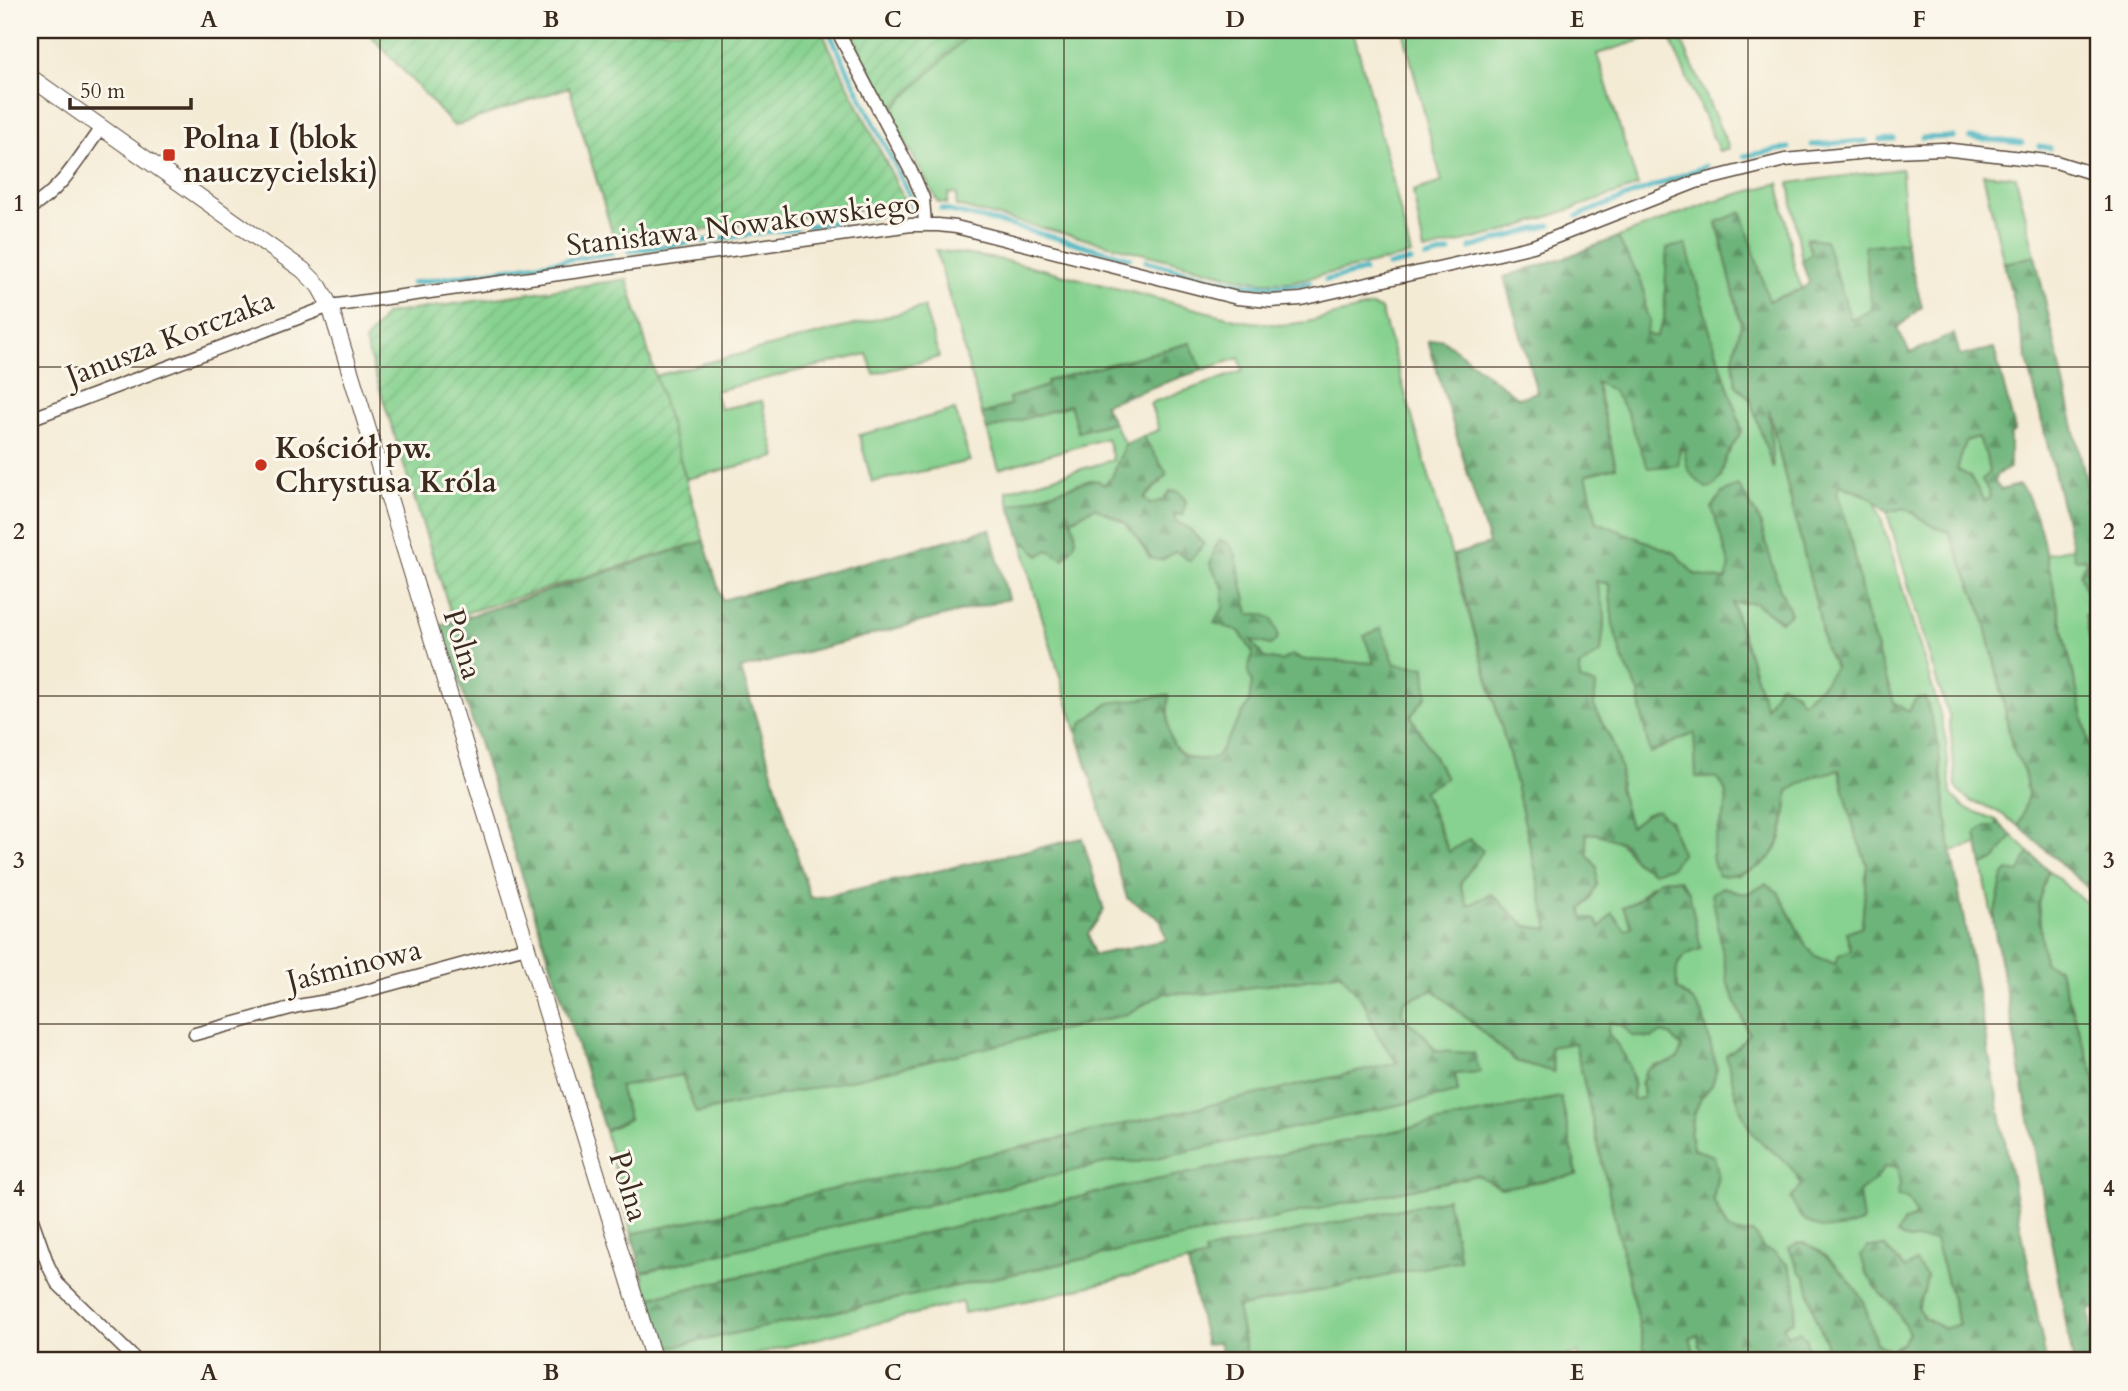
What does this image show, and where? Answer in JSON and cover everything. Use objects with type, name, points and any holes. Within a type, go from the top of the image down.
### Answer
[{"type":"street","points":[[837,30],[915,179],[923,198],[925,224]]},
{"type":"street","name":"Polna","points":[[30,77],[303,270],[318,286],[330,306],[654,1361]]},
{"type":"street","points":[[30,208],[51,194],[101,128]]},
{"type":"street","name":"Stanisława Nowakowskiego","points":[[330,306],[804,238],[925,224],[980,232],[1237,298],[1270,301],[1301,299],[1533,246],[1696,182],[1785,160],[1869,152],[1943,149],[2056,162],[2098,175]]},
{"type":"street","name":"Janusza Korczaka","points":[[30,419],[330,306]]},
{"type":"street","name":"Jaśminowa","points":[[195,1034],[298,1006],[333,1000],[526,947]]},
{"type":"street","points":[[30,1214],[57,1283],[137,1361]]},
{"type":"green space","points":[[366,30],[821,30],[906,203],[615,242],[569,87],[454,126]]},
{"type":"green space","points":[[850,30],[973,30],[889,112]]},
{"type":"green space","points":[[973,30],[1353,30],[1411,255],[1290,282],[1262,282],[956,206],[957,194],[949,193],[947,204],[938,202],[889,112]]},
{"type":"green space","points":[[1403,30],[1677,30],[1729,148],[1719,151],[1667,32],[1597,54],[1638,186],[1504,232],[1424,251],[1413,191],[1442,182]]},
{"type":"green space","points":[[1902,169],[1905,242],[1865,246],[1873,310],[1850,321],[1806,239],[1812,253],[1802,261],[1789,183]]},
{"type":"green space","points":[[1983,174],[2016,177],[2035,256],[2004,263]]},
{"type":"green space","points":[[1779,183],[1794,266],[1802,289],[1768,301],[1742,213],[1717,223],[1741,324],[1733,359],[1736,385],[1750,399],[1772,465],[1767,404],[1818,611],[1824,646],[1835,668],[1822,685],[1802,702],[1766,709],[1732,602],[1755,603],[1780,621],[1791,613],[1779,587],[1723,540],[1730,566],[1725,581],[1694,574],[1675,553],[1597,522],[1586,474],[1616,467],[1596,381],[1612,390],[1626,410],[1636,433],[1666,465],[1678,465],[1680,448],[1721,477],[1726,457],[1742,430],[1712,338],[1667,249],[1664,320],[1656,337],[1646,334],[1645,292],[1638,274],[1624,254],[1618,237],[1713,201]]},
{"type":"green space","points":[[1742,212],[1769,301],[1802,289],[1809,283],[1802,261],[1812,253],[1806,238],[1825,240],[1851,320],[1872,310],[1864,246],[1905,242],[1922,307],[1897,328],[1910,353],[1954,334],[1960,356],[1994,348],[2015,430],[2010,435],[2010,468],[1996,475],[1995,482],[2001,490],[2019,485],[2027,494],[2040,528],[2098,783],[2098,897],[2019,826],[2028,794],[2024,771],[2012,747],[1983,614],[1949,532],[1931,525],[1905,508],[1887,512],[1871,498],[1847,487],[1840,485],[1837,492],[1853,547],[1864,606],[1894,702],[1908,712],[1916,698],[1925,698],[1937,738],[1951,851],[2046,1361],[1826,1361],[1826,1341],[1815,1317],[1806,1277],[1800,1272],[1789,1248],[1798,1243],[1816,1249],[1853,1285],[1863,1301],[1876,1343],[1890,1350],[1903,1343],[1909,1333],[1894,1306],[1880,1293],[1866,1273],[1861,1255],[1868,1247],[1885,1247],[1905,1269],[1916,1262],[1927,1277],[1924,1293],[1917,1307],[1924,1318],[1944,1329],[1959,1324],[1935,1240],[1909,1240],[1897,1234],[1903,1222],[1915,1217],[1916,1213],[1908,1199],[1897,1196],[1900,1184],[1897,1166],[1885,1167],[1876,1179],[1859,1192],[1863,1222],[1841,1228],[1820,1228],[1803,1218],[1796,1210],[1791,1198],[1801,1185],[1791,1168],[1753,1133],[1736,1096],[1726,1055],[1739,1046],[1749,1033],[1728,984],[1712,893],[1723,887],[1735,892],[1749,893],[1765,884],[1778,892],[1806,946],[1815,956],[1835,964],[1839,955],[1851,950],[1846,932],[1862,926],[1867,864],[1855,833],[1839,770],[1815,776],[1788,791],[1779,840],[1774,852],[1765,862],[1754,870],[1718,876],[1712,854],[1726,805],[1724,787],[1717,778],[1696,777],[1694,733],[1650,753],[1639,692],[1623,660],[1613,625],[1609,584],[1596,581],[1605,615],[1601,652],[1579,667],[1580,680],[1596,685],[1594,706],[1612,742],[1621,769],[1619,788],[1630,827],[1645,815],[1657,810],[1670,824],[1682,853],[1671,867],[1653,872],[1635,861],[1623,843],[1598,834],[1586,833],[1588,856],[1597,867],[1597,885],[1582,908],[1583,917],[1596,920],[1600,928],[1612,913],[1625,930],[1632,926],[1623,907],[1639,899],[1658,881],[1679,880],[1689,892],[1701,949],[1686,955],[1679,962],[1676,973],[1677,989],[1694,1002],[1703,1016],[1717,1069],[1712,1085],[1701,1098],[1694,1114],[1690,1134],[1693,1149],[1714,1156],[1718,1173],[1713,1200],[1727,1229],[1737,1233],[1753,1233],[1764,1249],[1773,1252],[1789,1266],[1796,1289],[1796,1309],[1793,1321],[1783,1326],[1787,1335],[1800,1332],[1806,1338],[1810,1361],[1772,1361],[1749,1356],[1734,1358],[1705,1353],[1699,1345],[1698,1335],[1690,1338],[1697,1361],[1647,1361],[1575,1043],[1550,1047],[1554,1072],[1516,1061],[1434,990],[1404,1001],[1402,1013],[1406,1020],[1425,1036],[1435,1051],[1474,1053],[1480,1072],[1455,1074],[1458,1092],[1138,1162],[1114,1161],[642,1272],[632,1234],[1397,1063],[1377,1034],[1365,1004],[1340,972],[1204,994],[1164,993],[1127,1014],[864,1077],[696,1113],[682,1075],[619,1086],[629,1119],[605,1131],[441,625],[704,541],[722,600],[990,529],[1008,599],[741,669],[810,898],[1082,838],[1104,910],[1088,934],[1094,955],[1166,940],[1161,920],[1127,898],[1077,733],[1083,722],[1109,703],[1169,695],[1168,722],[1173,744],[1179,752],[1188,757],[1216,758],[1249,703],[1252,683],[1248,671],[1253,652],[1239,631],[1214,623],[1223,608],[1223,588],[1210,564],[1220,540],[1228,543],[1235,553],[1249,614],[1262,614],[1272,619],[1278,634],[1277,640],[1270,645],[1251,640],[1264,658],[1281,661],[1291,655],[1305,660],[1374,663],[1364,636],[1381,628],[1395,664],[1425,667],[1427,695],[1411,716],[1446,778],[1423,791],[1449,852],[1469,839],[1483,851],[1460,884],[1468,906],[1491,894],[1526,926],[1549,929],[1509,754],[1453,555],[1489,544],[1428,341],[1442,339],[1518,398],[1537,392],[1504,277],[1618,237],[1643,288],[1646,312],[1650,320],[1646,334],[1656,337],[1664,320],[1667,248],[1686,244],[1712,338],[1742,430],[1726,457],[1721,477],[1713,487],[1706,488],[1690,472],[1685,450],[1680,448],[1678,465],[1648,468],[1626,410],[1612,390],[1596,382],[1616,467],[1586,475],[1597,522],[1675,553],[1694,574],[1725,580],[1730,566],[1712,508],[1722,493],[1738,485],[1759,519],[1779,587],[1791,614],[1781,621],[1755,603],[1732,603],[1766,708],[1780,684],[1796,692],[1802,702],[1822,685],[1835,667],[1824,646],[1818,611],[1769,410],[1773,469],[1750,399],[1736,385],[1733,359],[1741,324],[1717,222]],"holes":[[[1977,437],[1986,455],[1989,472],[1982,481],[1990,498],[1985,501],[1970,477],[1957,469],[1966,441]],[[1609,1022],[1623,1026],[1632,1036],[1652,1038],[1660,1033],[1670,1035],[1682,1047],[1678,1058],[1645,1071],[1643,1098],[1633,1100],[1631,1072],[1625,1057],[1608,1033]]]},
{"type":"green space","points":[[936,250],[1030,266],[1243,321],[1282,325],[1307,322],[1372,306],[1381,309],[1509,754],[1549,929],[1526,926],[1491,894],[1468,906],[1423,790],[1446,778],[1411,716],[1427,695],[1374,663],[1305,660],[1291,655],[1281,661],[1264,658],[1250,639],[1270,645],[1262,614],[1249,614],[1235,553],[1210,563],[1223,588],[1223,608],[1253,652],[1248,671],[1252,683],[1249,703],[1216,758],[1189,757],[1176,748],[1169,733],[1168,695],[1083,722],[1077,733],[1030,577],[1023,544],[1026,542],[1039,556],[1071,520],[1095,507],[1125,523],[1150,558],[1175,550],[1190,560],[1187,527],[1176,522],[1173,514],[1183,515],[1186,501],[1179,492],[1170,491],[1163,500],[1150,505],[1144,498],[1166,474],[1143,436],[1159,430],[1150,403],[1243,371],[1239,358],[1202,370],[1190,343],[1047,381],[1048,386],[1009,398],[1011,405],[982,414]]},
{"type":"green space","points":[[2035,256],[2098,533],[2098,586],[2086,591],[2080,574],[2087,563],[2085,558],[2075,559],[2004,263]]},
{"type":"green space","points":[[627,279],[704,541],[452,617],[365,342],[386,314]]},
{"type":"green space","points":[[924,307],[939,357],[874,374],[867,354],[715,391],[720,409],[762,401],[776,457],[686,479],[655,376]]},
{"type":"green space","points":[[1190,343],[1202,370],[1104,404],[1113,422],[1078,432],[1070,405],[987,430],[982,414],[1010,405],[1009,398],[1047,386],[1047,381]]},
{"type":"green space","points":[[1071,405],[1078,432],[1113,422],[1125,444],[1112,477],[1103,485],[1091,480],[1010,506],[1006,491],[1113,460],[1107,438],[999,469],[987,430]]},
{"type":"green space","points":[[955,410],[970,461],[872,482],[859,435]]},
{"type":"green space","points":[[1143,436],[1167,474],[1144,498],[1150,504],[1163,500],[1170,491],[1179,492],[1186,502],[1183,515],[1174,514],[1176,522],[1187,527],[1204,544],[1190,561],[1175,551],[1166,558],[1152,558],[1125,523],[1095,507],[1071,520],[1075,541],[1064,559],[1048,550],[1039,556],[1027,543],[1023,544],[1010,506],[1091,480],[1104,485],[1112,477],[1125,444]]},
{"type":"green space","points":[[1978,437],[1986,455],[1989,473],[1982,481],[1989,492],[1990,499],[1985,501],[1970,477],[1957,470],[1966,441]]},
{"type":"green space","points":[[1839,485],[1875,499],[1939,709],[1946,741],[1951,794],[1963,807],[1996,820],[1998,824],[1994,827],[1986,826],[1976,834],[1979,844],[1951,851],[1937,738],[1925,698],[1916,698],[1908,713],[1894,702],[1864,606],[1853,547],[1837,492]]},
{"type":"green space","points":[[1905,508],[1931,525],[1949,532],[1983,614],[2012,747],[2024,771],[2028,794],[2019,826],[2000,813],[1969,800],[1956,785],[1949,715],[1887,512]]},
{"type":"green space","points":[[2073,548],[2076,559],[2085,558],[2087,591],[2098,586],[2098,599],[2086,599],[2090,612],[2085,615],[2098,674],[2098,783],[2046,554]]},
{"type":"green space","points":[[1595,581],[1609,584],[1613,625],[1623,660],[1639,692],[1651,752],[1694,733],[1717,778],[1725,787],[1727,806],[1719,826],[1737,876],[1763,864],[1776,850],[1783,831],[1788,791],[1815,776],[1839,770],[1855,833],[1867,864],[1862,926],[1851,950],[1835,964],[1815,956],[1806,946],[1778,892],[1765,884],[1754,891],[1744,893],[1723,887],[1728,984],[1749,1034],[1739,1046],[1726,1055],[1736,1095],[1765,1146],[1782,1157],[1796,1172],[1801,1185],[1791,1199],[1859,1192],[1876,1179],[1885,1167],[1898,1166],[1900,1184],[1916,1213],[1909,1240],[1935,1240],[1959,1325],[1944,1329],[1924,1318],[1917,1307],[1924,1293],[1916,1262],[1905,1269],[1885,1247],[1880,1293],[1894,1306],[1909,1333],[1903,1343],[1890,1350],[1876,1343],[1862,1299],[1798,1243],[1789,1248],[1800,1272],[1806,1277],[1815,1317],[1826,1341],[1826,1361],[1810,1361],[1806,1338],[1787,1335],[1783,1325],[1796,1309],[1796,1289],[1789,1267],[1773,1252],[1764,1249],[1753,1233],[1737,1233],[1728,1229],[1713,1200],[1718,1173],[1714,1157],[1693,1149],[1690,1134],[1694,1114],[1701,1098],[1712,1085],[1717,1069],[1703,1016],[1694,1002],[1677,989],[1676,970],[1687,953],[1651,885],[1636,901],[1623,907],[1633,926],[1625,931],[1607,919],[1600,929],[1583,918],[1581,908],[1588,902],[1597,884],[1597,867],[1588,856],[1586,833],[1615,840],[1635,861],[1682,853],[1670,820],[1645,815],[1630,827],[1619,788],[1621,769],[1612,742],[1594,706],[1596,685],[1580,680],[1579,667],[1601,652],[1605,615]]},
{"type":"green space","points":[[2086,598],[2098,599],[2098,674],[2085,615],[2090,612]]},
{"type":"green space","points":[[1996,820],[2012,836],[1994,861],[1982,865],[1976,834],[1981,829],[1998,824]]},
{"type":"green space","points":[[2012,836],[2029,852],[2020,873],[2003,876],[1993,921],[1982,865],[1994,861]]},
{"type":"green space","points":[[2029,852],[2048,870],[2038,904],[2044,963],[2058,968],[2096,1081],[2098,1309],[2090,1309],[2091,1333],[2098,1333],[2098,1361],[2073,1361],[1993,921],[2003,876],[2008,870],[2020,872]]},
{"type":"green space","points":[[2048,870],[2098,913],[2098,1097],[2096,1081],[2058,968],[2044,963],[2038,904]]},
{"type":"green space","points":[[1340,972],[1365,1004],[1377,1034],[1398,1064],[632,1234],[605,1131],[629,1119],[619,1087],[683,1075],[697,1113],[1127,1014],[1164,993],[1204,994]]},
{"type":"green space","points":[[1434,990],[1516,1061],[1554,1071],[1550,1047],[1575,1042],[1647,1361],[1580,1361],[1578,1353],[1541,1361],[1248,1361],[1237,1308],[1459,1260],[1447,1199],[1205,1252],[1207,1258],[1035,1299],[964,1313],[962,1302],[729,1361],[664,1361],[661,1349],[1478,1175],[1501,1188],[1577,1174],[1561,1097],[1122,1187],[648,1298],[642,1272],[1114,1161],[1138,1162],[1458,1091],[1455,1074],[1421,1032],[1404,1019],[1401,1011],[1404,1001]]},
{"type":"green space","points":[[1609,1022],[1670,1035],[1682,1047],[1678,1058],[1668,1064],[1653,1065],[1641,1083],[1643,1098],[1633,1100],[1634,1079],[1608,1033]]},
{"type":"green space","points":[[1561,1097],[1577,1175],[1501,1188],[1477,1175],[661,1349],[648,1298],[1122,1187]]},
{"type":"green space","points":[[1447,1199],[1460,1260],[1237,1308],[1248,1361],[1225,1361],[1219,1342],[1206,1345],[1188,1263],[1206,1258],[1205,1251]]},
{"type":"green space","points":[[1698,1335],[1705,1353],[1734,1358],[1749,1356],[1772,1361],[1697,1361],[1689,1338]]},
{"type":"waterway","points":[[828,30],[911,198],[912,209]]},
{"type":"waterway","points":[[1922,138],[1954,137]]},
{"type":"waterway","points":[[1970,138],[2022,143]]},
{"type":"waterway","points":[[1880,140],[1894,139]]},
{"type":"waterway","points":[[1812,145],[1866,141]]},
{"type":"waterway","points":[[2039,146],[2050,148]]},
{"type":"waterway","points":[[1744,156],[1789,148]]},
{"type":"waterway","points":[[1577,216],[1706,166]]},
{"type":"waterway","points":[[941,209],[1130,258]]},
{"type":"waterway","points":[[807,226],[897,212]]},
{"type":"waterway","points":[[1470,248],[1550,225]]},
{"type":"waterway","points":[[629,251],[796,228]]},
{"type":"waterway","points":[[1426,258],[1450,252]]},
{"type":"waterway","points":[[412,283],[612,253]]},
{"type":"waterway","points":[[1146,261],[1248,285],[1290,286],[1310,283]]},
{"type":"waterway","points":[[1388,266],[1411,261]]},
{"type":"waterway","points":[[1326,280],[1364,271]]},
{"type":"place","name":"Polna I (blok nauczycielski)","points":[[169,155]]},
{"type":"place","name":"Kościół pw. Chrystusa Króla","points":[[261,465]]}]
